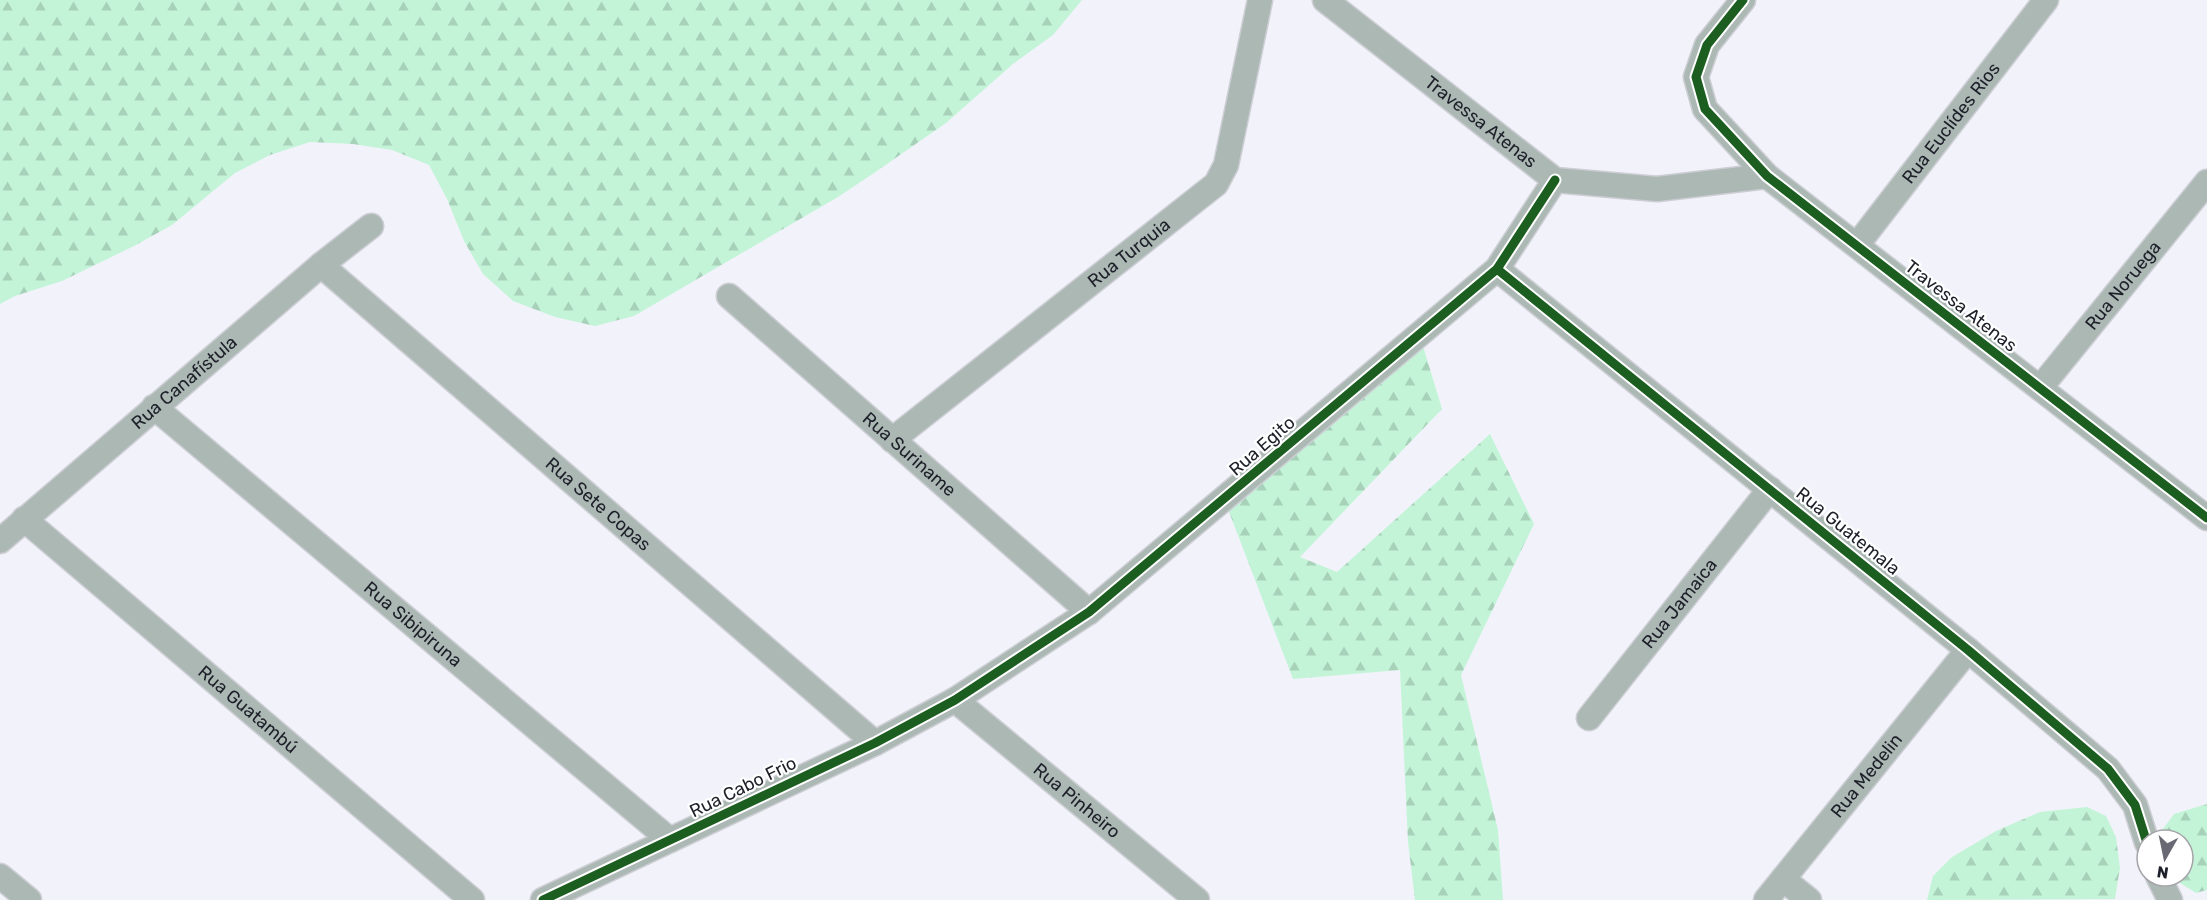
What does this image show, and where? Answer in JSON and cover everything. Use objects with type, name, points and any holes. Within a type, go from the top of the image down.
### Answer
[{"type":"street","name":"Rua Turquia","points":[[892,440],[1216,184],[1226,165],[1260,0]]},
{"type":"street","name":"Travessa Atenas","points":[[1324,0],[1555,180],[1657,189],[1767,176]]},
{"type":"street","name":"Travessa Atenas","points":[[1743,0],[1707,45],[1696,77],[1706,109],[1767,176],[2207,518]]},
{"type":"street","name":"Rua Euclídes Rios","points":[[1857,245],[2046,0]]},
{"type":"street","name":"Rua Egito","points":[[955,700],[1089,612],[1497,269],[1555,180]]},
{"type":"street","name":"Rua Noruega","points":[[2040,388],[2207,182]]},
{"type":"street","name":"Rua Canafístula","points":[[0,541],[154,407],[370,226]]},
{"type":"street","name":"Rua Sete Copas","points":[[321,265],[875,743]]},
{"type":"street","name":"Rua Guatemala","points":[[1497,269],[1968,650],[2108,769],[2135,805],[2142,828]]},
{"type":"street","name":"Rua Suriname","points":[[729,297],[1089,612]]},
{"type":"street","name":"Rua Sibipiruna","points":[[154,407],[670,840]]},
{"type":"street","name":"Rua Jamaica","points":[[1589,718],[1770,489]]},
{"type":"street","name":"Rua Guatambú","points":[[24,519],[472,900]]},
{"type":"street","name":"Rua Medelin","points":[[1766,900],[1968,650]]},
{"type":"street","name":"Rua Cabo Frio","points":[[543,900],[875,743],[955,700]]},
{"type":"street","name":"Rua Pinheiro","points":[[955,700],[1185,897]]},
{"type":"street","points":[[0,876],[29,900]]},
{"type":"street","points":[[1783,879],[1809,900]]},
{"type":"green space","points":[[0,0],[1082,0],[1053,35],[1013,64],[946,123],[874,173],[838,197],[634,316],[595,326],[555,317],[513,301],[483,274],[464,241],[447,199],[429,165],[392,150],[353,144],[310,142],[270,155],[235,173],[172,225],[134,246],[62,281],[15,296],[0,304]]},
{"type":"green space","points":[[1423,346],[1442,409],[1300,557],[1337,572],[1490,434],[1534,524],[1461,675],[1498,830],[1503,900],[1415,900],[1408,842],[1400,670],[1293,679],[1226,504]]},
{"type":"green space","points":[[2207,804],[2207,890],[2196,893],[2188,888],[2195,888],[2195,828],[2164,828],[2174,814]]},
{"type":"green space","points":[[2087,807],[2106,816],[2116,837],[2120,868],[2115,899],[1927,900],[1933,876],[1952,857],[1996,831],[2040,812]]},
{"type":"cycle path","points":[[1743,0],[1707,45],[1696,77],[1705,109],[1767,176],[2207,518]]},
{"type":"cycle path","points":[[543,900],[875,743],[955,700],[1089,612],[1497,269],[1555,180]]},
{"type":"cycle path","points":[[1497,269],[1968,650],[2108,769],[2135,805],[2142,828]]}]
